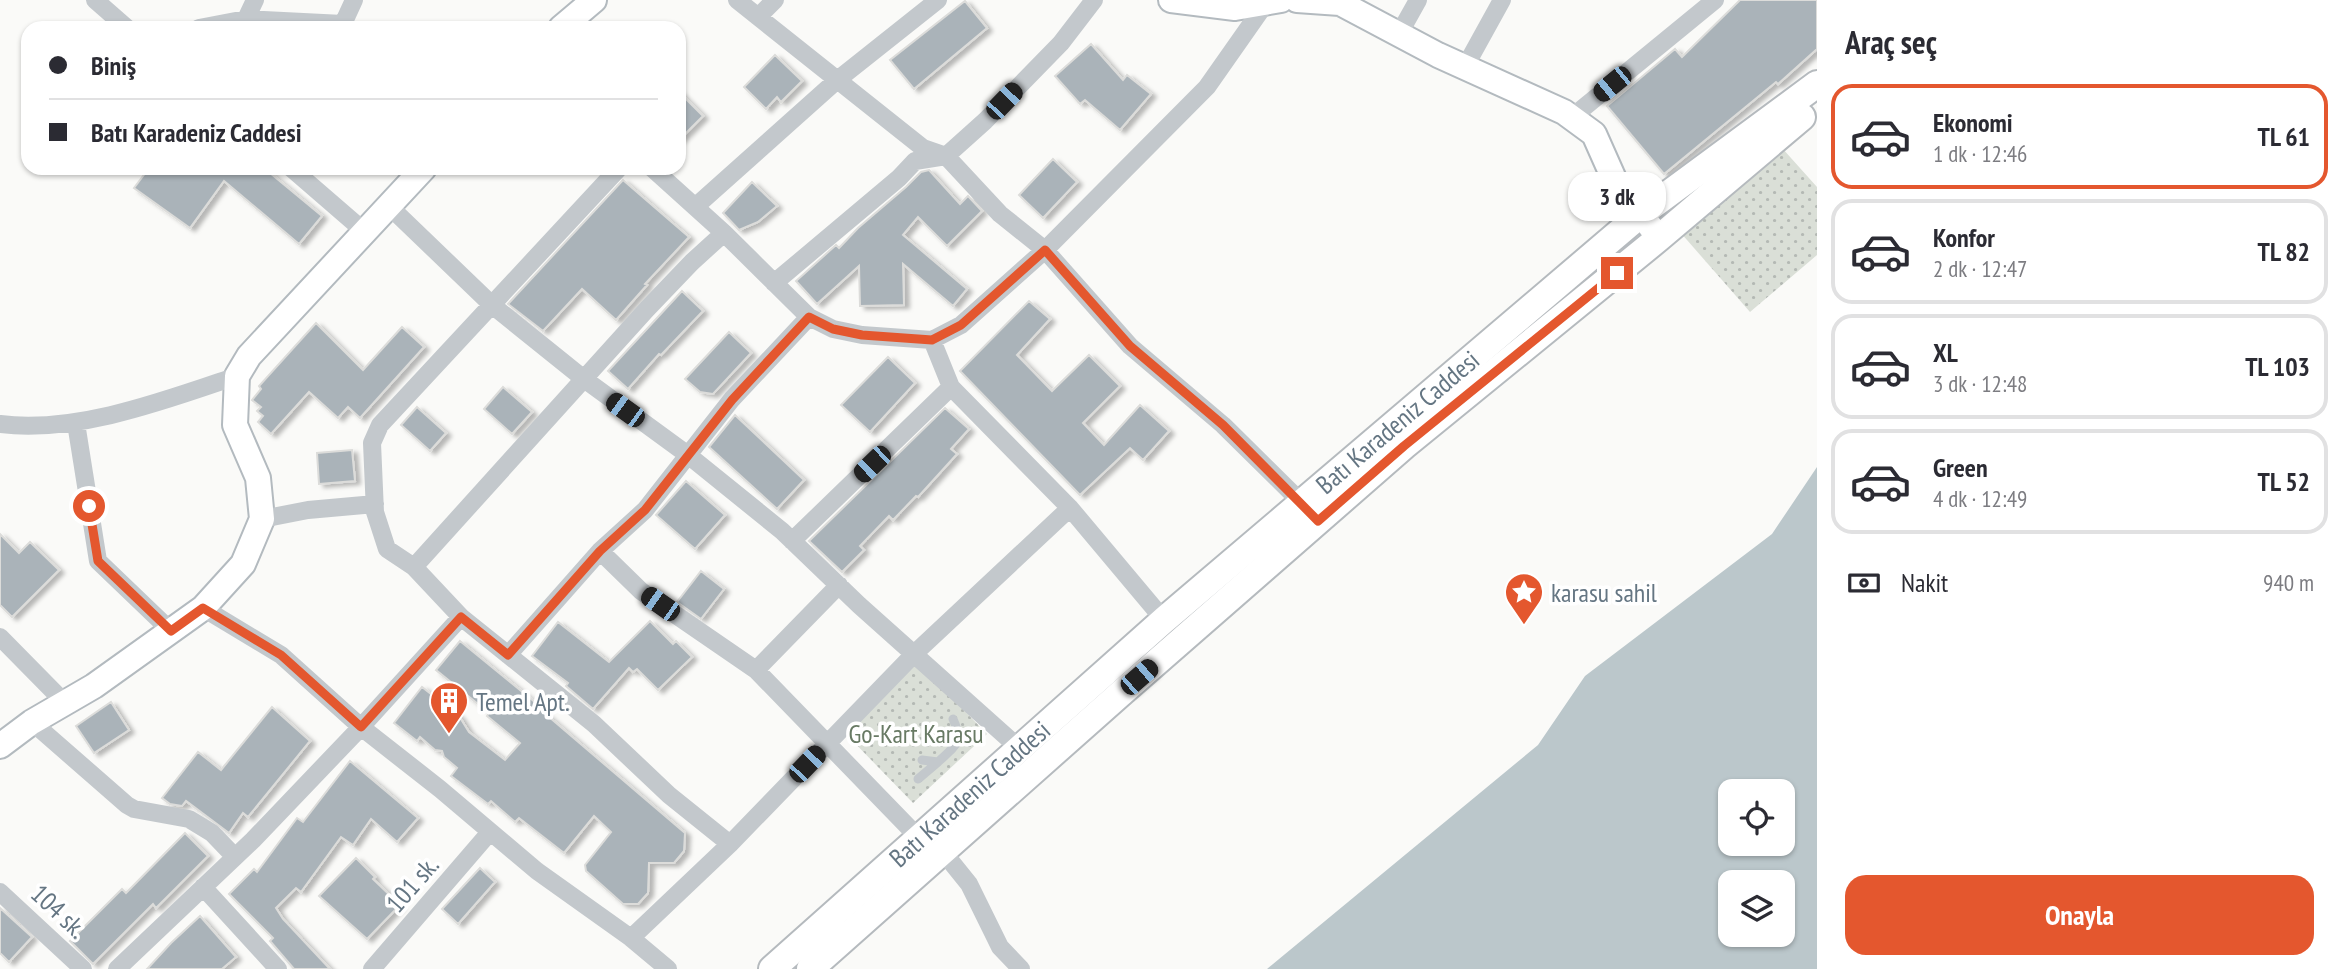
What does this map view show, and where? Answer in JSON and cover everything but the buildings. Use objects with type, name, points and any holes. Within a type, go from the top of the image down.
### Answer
[{"type":"main road","name":"Batı Karadeniz Caddesi","points":[[810,969],[944,853],[1120,694],[1310,512],[1641,214],[1817,85]]},
{"type":"main road","name":"Batı Karadeniz Caddesi","points":[[772,969],[1164,620],[1404,446],[1817,105]]},
{"type":"street","points":[[95,0],[119,21]]},
{"type":"street","points":[[246,19],[255,0]]},
{"type":"street","points":[[352,21],[354,0]]},
{"type":"street","points":[[569,21],[594,0]]},
{"type":"street","points":[[737,0],[923,148],[946,156],[1000,214],[1045,250],[1130,346],[1223,425],[1310,512]]},
{"type":"street","points":[[758,17],[775,0]]},
{"type":"street","points":[[695,207],[836,81],[938,0]]},
{"type":"street","points":[[774,282],[899,178],[915,161],[946,156],[985,121],[1061,43],[1094,0]]},
{"type":"street","points":[[1171,0],[1235,8],[1274,1]]},
{"type":"street","points":[[1297,0],[1340,4],[1572,118],[1594,134],[1614,178],[1659,238]]},
{"type":"street","points":[[1399,34],[1418,0]]},
{"type":"street","points":[[1465,67],[1502,0]]},
{"type":"street","points":[[1572,118],[1715,0]]},
{"type":"street","points":[[660,175],[724,233],[809,317],[833,329],[862,335],[932,340],[961,325],[1045,250],[1207,87],[1274,1]]},
{"type":"street","points":[[235,21],[276,21]]},
{"type":"street","points":[[299,175],[365,232]]},
{"type":"street","points":[[0,746],[32,722],[94,686],[203,608],[243,564],[262,519],[258,478],[235,425],[237,376],[249,356],[418,175]]},
{"type":"street","points":[[612,175],[380,425],[372,443],[375,505],[387,549],[414,567],[461,617],[594,724],[669,795],[730,844]]},
{"type":"street","points":[[389,206],[492,304],[583,379],[688,455],[792,541],[1019,748]]},
{"type":"street","points":[[414,567],[656,300],[724,233]]},
{"type":"street","points":[[508,655],[600,551],[645,510],[732,400],[809,317]]},
{"type":"street","points":[[932,340],[951,387],[1070,508],[1164,620]]},
{"type":"street","points":[[0,424],[76,424],[237,376]]},
{"type":"street","points":[[792,541],[951,387]]},
{"type":"street","points":[[76,424],[98,561],[171,631]]},
{"type":"street","points":[[262,519],[308,510],[375,505]]},
{"type":"street","points":[[631,939],[730,844],[915,653],[1070,508]]},
{"type":"street","points":[[600,551],[640,591],[756,670],[918,837]]},
{"type":"street","points":[[756,670],[839,585]]},
{"type":"street","points":[[203,608],[281,655],[361,727],[537,871],[668,969]]},
{"type":"street","points":[[117,969],[235,857],[361,727],[461,617]]},
{"type":"street","points":[[0,637],[65,703]]},
{"type":"street","points":[[32,722],[127,805],[134,809],[189,819],[212,833],[235,857]]},
{"type":"street","name":"101 sk.","points":[[372,969],[490,832]]},
{"type":"street","points":[[944,853],[969,884],[1000,947],[1021,969]]},
{"type":"street","points":[[203,887],[278,969]]},
{"type":"street","name":"104 sk.","points":[[0,892],[83,969]]},
{"type":"lane","points":[[918,779],[957,744],[959,732],[953,719]]},
{"type":"lane","points":[[922,760],[938,762]]},
{"type":"green space","points":[[1773,138],[1817,187],[1817,255],[1750,312],[1673,224]]},
{"type":"green space","name":"Go-Kart Karasu","points":[[917,662],[987,734],[913,803],[845,733]]},
{"type":"shaded area","points":[[1817,467],[1817,969],[1267,969],[1538,745],[1585,676],[1772,534]]},
{"type":"place","name":"karasu sahil","points":[[1524,626]]},
{"type":"place","name":"Temel Apt.","points":[[449,735]]},
{"type":"route","points":[[89,506],[98,561],[108,574],[171,631],[203,608],[281,655],[361,727],[461,617],[508,655],[600,551],[645,510],[732,400],[809,317],[833,329],[862,335],[932,340],[961,325],[1045,250],[1130,346],[1223,425],[1318,521],[1404,446],[1617,273]]}]
